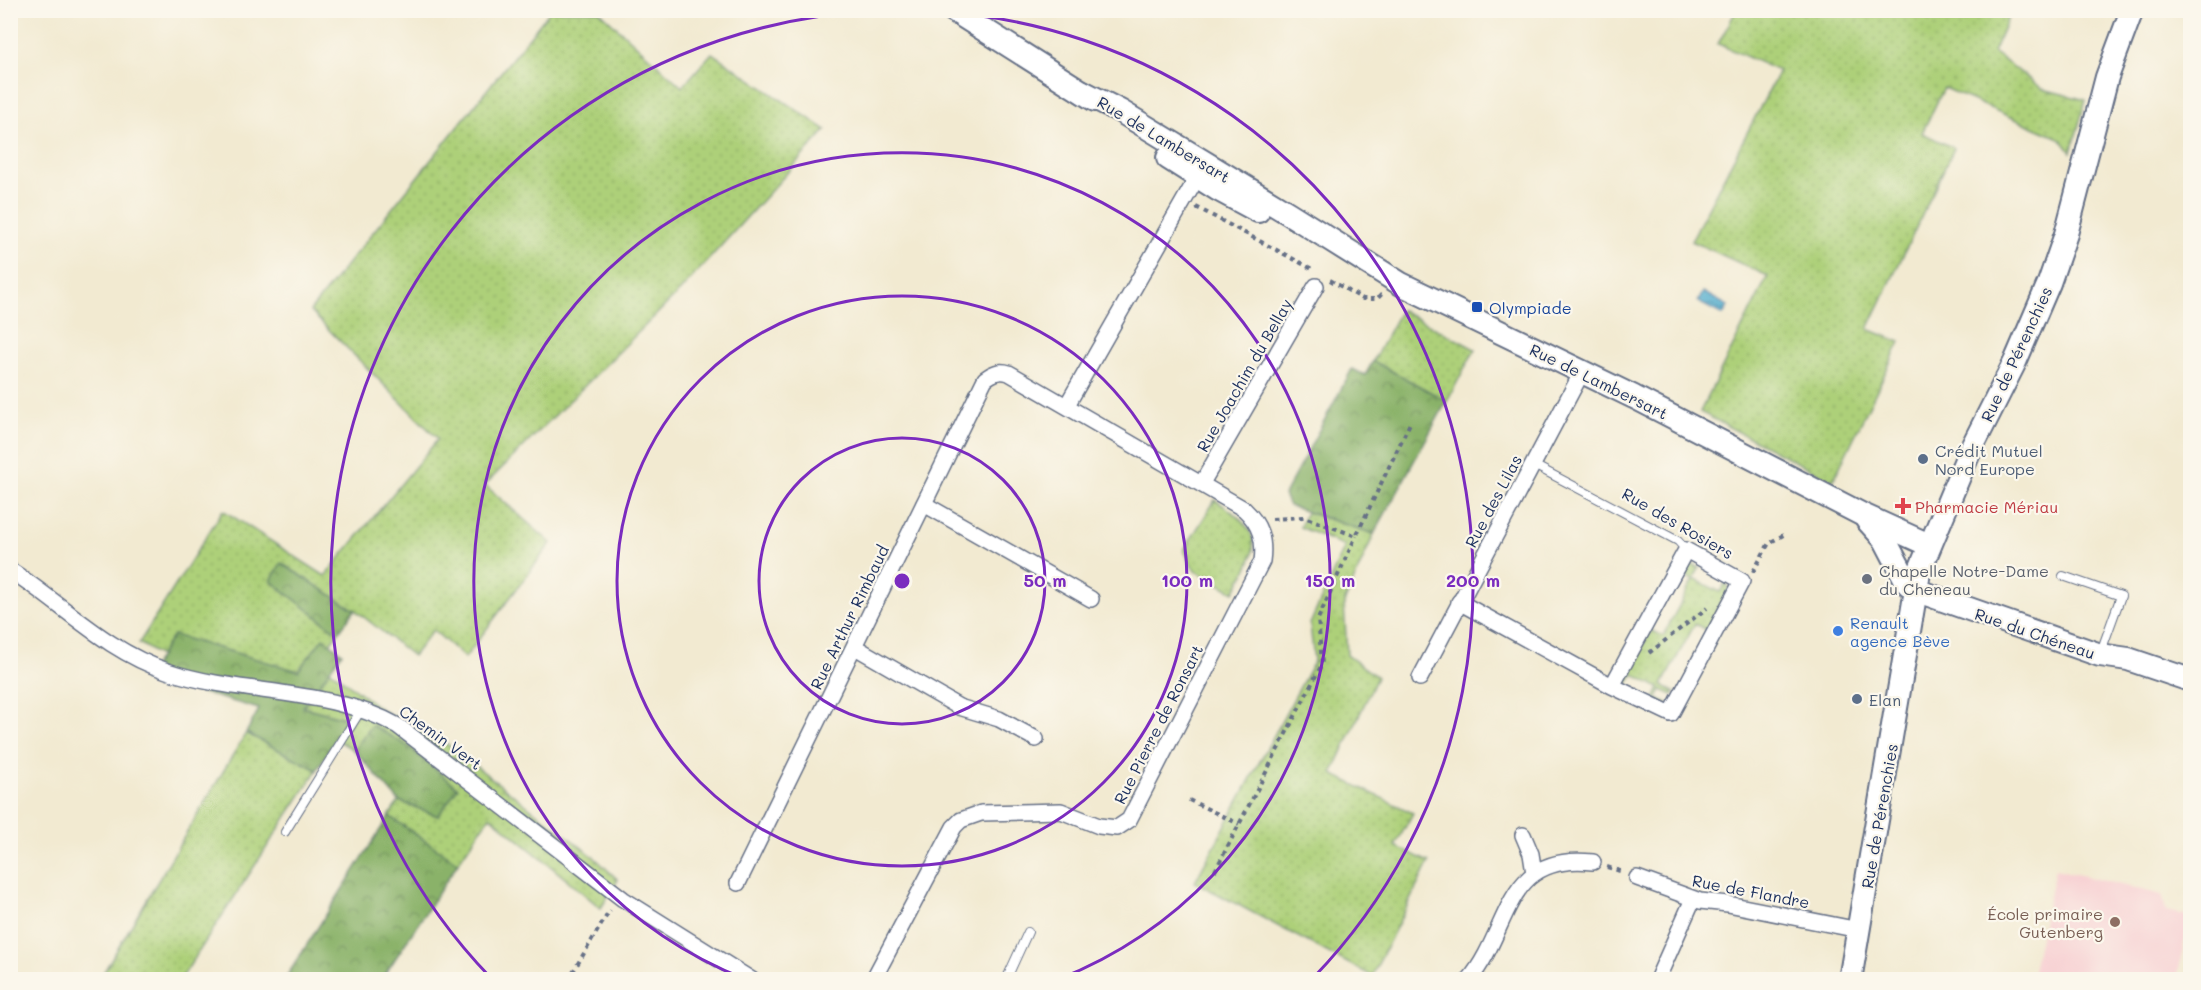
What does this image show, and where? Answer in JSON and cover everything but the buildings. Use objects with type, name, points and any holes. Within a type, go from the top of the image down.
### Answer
[{"type":"main road","name":"Rue de Lambersart","points":[[952,10],[1083,92],[1201,170],[1253,209],[1337,245],[1401,284],[1582,372],[1863,515],[1929,545]]},
{"type":"main road","name":"Rue de Pérenchies","points":[[1850,980],[1915,591],[1929,545],[1968,455],[2049,284],[2066,234],[2107,77],[2132,10]]},
{"type":"main road","name":"Rue de Lambersart","points":[[1863,515],[1885,540],[1908,584],[1915,591]]},
{"type":"main road","name":"Rue du Chéneau","points":[[1915,591],[2100,655],[2128,659],[2190,680]]},
{"type":"street","points":[[1201,170],[1067,405],[1245,508],[1257,523]]},
{"type":"street","name":"Rue Joachim du Bellay","points":[[1202,483],[1319,278]]},
{"type":"street","name":"Rue Arthur Rimbaud","points":[[738,883],[985,379],[996,372],[1009,372],[1067,405]]},
{"type":"street","name":"Rue des Lilas","points":[[1420,678],[1582,372]]},
{"type":"street","points":[[924,504],[1091,599]]},
{"type":"street","name":"Rue Pierre de Ronsart","points":[[873,980],[954,827],[961,820],[991,812],[1061,811],[1099,826],[1117,828],[1129,820],[1257,572],[1263,543],[1257,523]]},
{"type":"street","points":[[1460,602],[1612,686],[1686,550]]},
{"type":"street","name":"Rue des Rosiers","points":[[1612,686],[1671,714],[1742,581],[1686,550]]},
{"type":"street","name":"Chemin Vert","points":[[10,570],[102,638],[146,664],[221,684],[362,709],[408,733],[619,897],[752,980]]},
{"type":"street","points":[[855,647],[958,707],[999,718],[1036,739]]},
{"type":"street","points":[[1523,835],[1534,873]]},
{"type":"street","points":[[1469,980],[1480,965],[1515,891],[1543,867],[1566,861],[1593,862]]},
{"type":"street","name":"Rue de Flandre","points":[[1638,878],[1693,899],[1859,930]]},
{"type":"street","points":[[1657,980],[1693,899]]},
{"type":"lane","name":"Rue des Rosiers","points":[[1532,464],[1678,541],[1686,550]]},
{"type":"lane","points":[[2063,576],[2121,596],[2100,655]]},
{"type":"lane","points":[[285,832],[362,709]]},
{"type":"lane","points":[[1006,980],[1028,932]]},
{"type":"path","points":[[1183,200],[1319,278],[1363,299],[1377,299],[1401,284]]},
{"type":"path","points":[[1215,871],[1322,664],[1318,619],[1411,421]]},
{"type":"path","points":[[1257,523],[1277,517],[1304,517],[1356,536]]},
{"type":"path","points":[[1742,581],[1751,576],[1769,543],[1786,533]]},
{"type":"path","points":[[1648,654],[1710,606]]},
{"type":"path","points":[[1189,800],[1239,824]]},
{"type":"path","points":[[1593,862],[1638,878]]},
{"type":"path","points":[[568,980],[590,940],[619,897]]},
{"type":"shaded area","name":"École primaire Gutenberg","points":[[2055,869],[2162,895],[2166,911],[2189,916],[2177,979],[2031,979]]},
{"type":"green space","points":[[550,11],[599,11],[682,87],[712,53],[826,130],[681,290],[485,485],[551,543],[465,658],[433,630],[413,656],[355,610],[281,564],[271,581],[338,633],[330,644],[323,639],[298,671],[173,635],[160,656],[139,643],[223,510],[325,576],[438,439],[310,311]]},
{"type":"green space","points":[[1736,11],[1993,11],[2008,18],[1993,52],[2043,89],[2086,100],[2071,152],[2061,139],[1944,88],[1922,133],[1954,148],[1868,329],[1900,342],[1833,481],[1700,412],[1768,276],[1691,241],[1779,71],[1718,44]]},
{"type":"green space","points":[[1401,310],[1475,349],[1447,401],[1373,361]]},
{"type":"green space","points":[[1373,361],[1447,401],[1374,534],[1289,506],[1284,495],[1352,369],[1365,375]]},
{"type":"green space","points":[[1215,500],[1242,521],[1253,540],[1250,563],[1234,592],[1195,571],[1184,550]]},
{"type":"green space","points":[[1306,512],[1374,534],[1344,603],[1347,655],[1377,677],[1332,774],[1413,813],[1395,846],[1429,862],[1372,976],[1195,882],[1314,661],[1310,624],[1345,546],[1300,527]]},
{"type":"green space","points":[[1689,562],[1699,568],[1694,579],[1720,592],[1726,582],[1729,589],[1707,630],[1695,624],[1662,685],[1675,692],[1673,695],[1661,690],[1657,698],[1669,704],[1665,706],[1654,699],[1659,688],[1633,674],[1627,685],[1624,680],[1651,630],[1663,636],[1693,580],[1681,574]]},
{"type":"green space","points":[[281,563],[355,610],[338,633],[271,581]]},
{"type":"green space","points":[[173,635],[298,671],[323,638],[342,653],[303,707],[348,719],[317,770],[246,733],[259,709],[147,677]]},
{"type":"green space","points":[[330,670],[381,709],[412,727],[417,721],[594,857],[618,880],[601,908],[490,816],[458,863],[389,816],[399,801],[438,816],[372,726],[354,750],[337,740],[348,719],[303,707]]},
{"type":"green space","points":[[372,725],[406,745],[458,788],[438,816],[399,801],[354,750]]},
{"type":"green space","points":[[246,733],[317,770],[181,979],[99,980]]},
{"type":"green space","points":[[389,816],[458,863],[382,979],[285,979]]},
{"type":"water","points":[[1703,292],[1728,306],[1723,315],[1698,302]]},
{"type":"place","name":"Olympiade","points":[[1477,307]]},
{"type":"place","name":"Crédit Mutuel Nord Europe","points":[[1923,459]]},
{"type":"place","name":"Pharmacie Mériau","points":[[1903,506]]},
{"type":"place","name":"Chapelle Notre-Dame du Cheneau","points":[[1867,579]]},
{"type":"place","name":"Renault agence Bève","points":[[1838,631]]},
{"type":"place","name":"Elan","points":[[1857,699]]},
{"type":"place","name":"École primaire Gutenberg","points":[[2115,922]]}]
